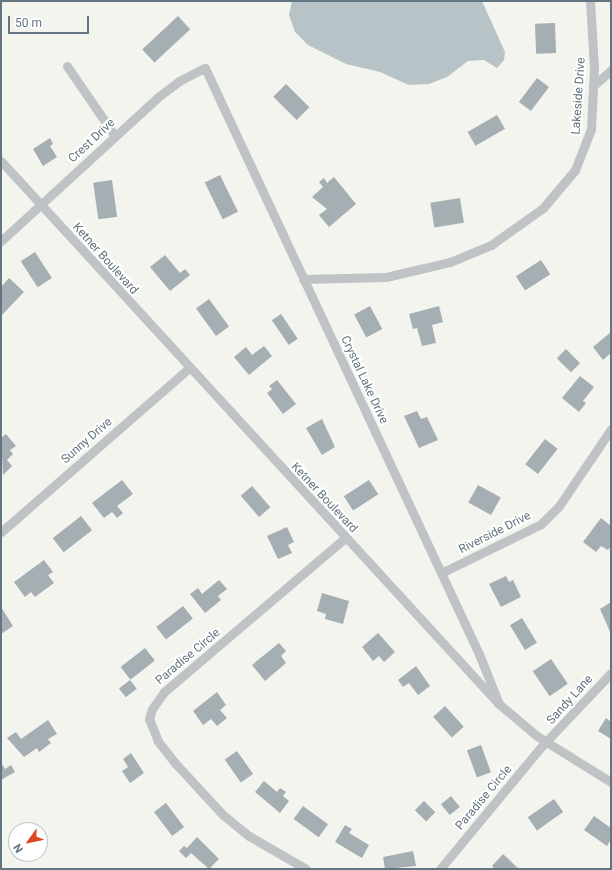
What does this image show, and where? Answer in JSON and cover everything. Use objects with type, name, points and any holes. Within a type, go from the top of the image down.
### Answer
[{"type":"street","name":"Lakeside Drive","points":[[303,279],[386,278],[411,273],[463,258],[516,229],[543,208],[575,170],[591,129],[594,85],[590,1]]},
{"type":"street","points":[[68,66],[115,136]]},
{"type":"street","name":"Crest Drive","points":[[1,241],[115,136],[179,81],[205,68]]},
{"type":"street","name":"Crystal Lake Drive","points":[[205,68],[441,574],[499,704]]},
{"type":"street","points":[[594,85],[611,70]]},
{"type":"street","name":"Ketner Boulevard","points":[[1,161],[40,206],[499,704],[546,742],[611,782]]},
{"type":"street","name":"Sunny Drive","points":[[1,532],[189,368]]},
{"type":"street","name":"Riverside Drive","points":[[441,574],[541,524],[559,506],[611,429]]},
{"type":"street","name":"Paradise Circle","points":[[306,869],[249,836],[223,815],[166,752],[152,730],[149,719],[152,709],[164,692],[345,538]]},
{"type":"street","name":"Sandy Lane","points":[[546,742],[611,673]]},
{"type":"street","name":"Paradise Circle","points":[[440,869],[546,742]]},
{"type":"shaded area","points":[[292,1],[482,1],[505,52],[504,60],[497,68],[484,60],[468,61],[447,77],[429,84],[409,85],[380,72],[346,64],[308,45],[295,32],[289,15]]},
{"type":"building","points":[[178,16],[190,29],[154,63],[142,49]]},
{"type":"building","points":[[555,23],[556,53],[536,54],[535,24]]},
{"type":"building","points":[[537,78],[549,87],[531,111],[519,102]]},
{"type":"building","points":[[286,84],[309,107],[297,120],[273,97]]},
{"type":"building","points":[[497,115],[505,129],[476,146],[468,132]]},
{"type":"building","points":[[50,138],[53,144],[50,146],[57,157],[43,166],[33,149]]},
{"type":"building","points":[[220,175],[238,212],[223,219],[205,182]]},
{"type":"building","points":[[334,177],[356,204],[329,227],[319,215],[327,209],[312,197],[323,187],[319,182],[324,178],[327,183]]},
{"type":"building","points":[[112,180],[117,217],[98,219],[93,183]]},
{"type":"building","points":[[460,198],[464,223],[434,227],[430,203]]},
{"type":"building","points":[[35,252],[52,278],[38,287],[21,261]]},
{"type":"building","points":[[165,255],[180,273],[185,269],[190,275],[170,291],[150,267]]},
{"type":"building","points":[[541,260],[550,274],[525,291],[516,276]]},
{"type":"building","points":[[9,278],[24,292],[1,316],[1,287]]},
{"type":"building","points":[[209,299],[229,327],[216,336],[196,308]]},
{"type":"building","points":[[370,306],[382,329],[366,337],[354,314]]},
{"type":"building","points":[[439,306],[443,322],[432,325],[436,343],[422,346],[417,328],[413,329],[409,314]]},
{"type":"building","points":[[281,314],[298,339],[289,345],[272,320]]},
{"type":"building","points":[[611,332],[611,353],[603,360],[593,347]]},
{"type":"building","points":[[264,346],[272,356],[249,375],[234,357],[246,347],[252,355]]},
{"type":"building","points":[[566,349],[580,363],[571,372],[557,358]]},
{"type":"building","points":[[580,376],[594,387],[583,401],[586,403],[579,412],[562,398]]},
{"type":"building","points":[[277,380],[296,404],[283,414],[267,393],[272,389],[269,386]]},
{"type":"building","points":[[417,411],[421,419],[427,417],[438,440],[419,448],[404,416]]},
{"type":"building","points":[[322,419],[335,447],[322,455],[306,428]]},
{"type":"building","points":[[6,434],[16,446],[10,450],[13,454],[7,460],[12,466],[3,475],[1,438]]},
{"type":"building","points":[[545,439],[558,449],[538,474],[525,464]]},
{"type":"building","points":[[122,480],[133,494],[117,506],[123,513],[117,518],[112,512],[104,518],[92,503]]},
{"type":"building","points":[[369,480],[378,494],[353,511],[344,496]]},
{"type":"building","points":[[478,485],[501,498],[491,515],[468,502]]},
{"type":"building","points":[[252,486],[270,507],[259,517],[241,496]]},
{"type":"building","points":[[81,516],[92,530],[64,552],[53,538]]},
{"type":"building","points":[[601,518],[611,526],[611,546],[608,550],[601,546],[596,552],[583,542]]},
{"type":"building","points":[[287,527],[294,542],[288,545],[292,553],[278,559],[267,536]]},
{"type":"building","points":[[44,560],[53,572],[48,575],[54,583],[35,597],[31,592],[25,597],[14,582]]},
{"type":"building","points":[[506,576],[509,582],[513,580],[521,597],[501,607],[489,584]]},
{"type":"building","points":[[219,580],[227,589],[218,596],[221,600],[205,613],[190,594],[198,588],[202,594]]},
{"type":"building","points":[[322,593],[349,601],[343,624],[325,619],[326,614],[317,611]]},
{"type":"building","points":[[611,602],[611,634],[600,609]]},
{"type":"building","points":[[183,606],[193,619],[166,640],[156,627]]},
{"type":"building","points":[[1,607],[13,626],[1,634]]},
{"type":"building","points":[[522,618],[537,643],[525,650],[510,625]]},
{"type":"building","points":[[378,633],[395,652],[384,662],[379,656],[373,661],[362,647]]},
{"type":"building","points":[[279,643],[286,651],[281,656],[286,663],[265,681],[252,665]]},
{"type":"building","points":[[145,648],[155,661],[130,680],[121,667]]},
{"type":"building","points":[[551,659],[568,684],[550,696],[533,671]]},
{"type":"building","points":[[416,666],[430,686],[418,695],[409,683],[403,687],[398,680]]},
{"type":"building","points":[[130,680],[137,689],[126,697],[119,689]]},
{"type":"building","points":[[217,692],[226,705],[220,710],[227,718],[217,726],[211,719],[203,725],[193,711]]},
{"type":"building","points":[[445,706],[464,727],[452,738],[433,717]]},
{"type":"building","points":[[606,718],[611,722],[611,739],[598,731]]},
{"type":"building","points":[[48,720],[57,734],[48,739],[51,743],[39,752],[37,748],[24,757],[7,738],[16,732],[21,739]]},
{"type":"building","points":[[481,745],[491,772],[477,777],[467,750]]},
{"type":"building","points":[[237,751],[253,774],[241,783],[225,760]]},
{"type":"building","points":[[131,753],[144,773],[130,783],[122,771],[128,767],[123,759]]},
{"type":"building","points":[[1,763],[5,769],[11,765],[15,772],[1,780]]},
{"type":"building","points":[[264,781],[277,792],[280,788],[286,792],[283,796],[289,801],[280,813],[255,792]]},
{"type":"building","points":[[451,796],[460,807],[450,815],[441,804]]},
{"type":"building","points":[[554,799],[563,812],[537,830],[528,817]]},
{"type":"building","points":[[424,801],[435,812],[426,822],[415,810]]},
{"type":"building","points":[[166,803],[184,827],[172,836],[154,812]]},
{"type":"building","points":[[303,806],[328,824],[319,837],[294,819]]},
{"type":"building","points":[[594,816],[611,828],[611,839],[607,846],[584,830]]},
{"type":"building","points":[[345,825],[352,829],[349,833],[369,845],[362,858],[335,842]]},
{"type":"building","points":[[197,837],[219,859],[209,869],[191,853],[186,858],[179,851],[184,846],[187,848]]},
{"type":"building","points":[[413,851],[416,866],[385,869],[383,857]]},
{"type":"building","points":[[503,854],[519,869],[495,869],[492,866]]}]
